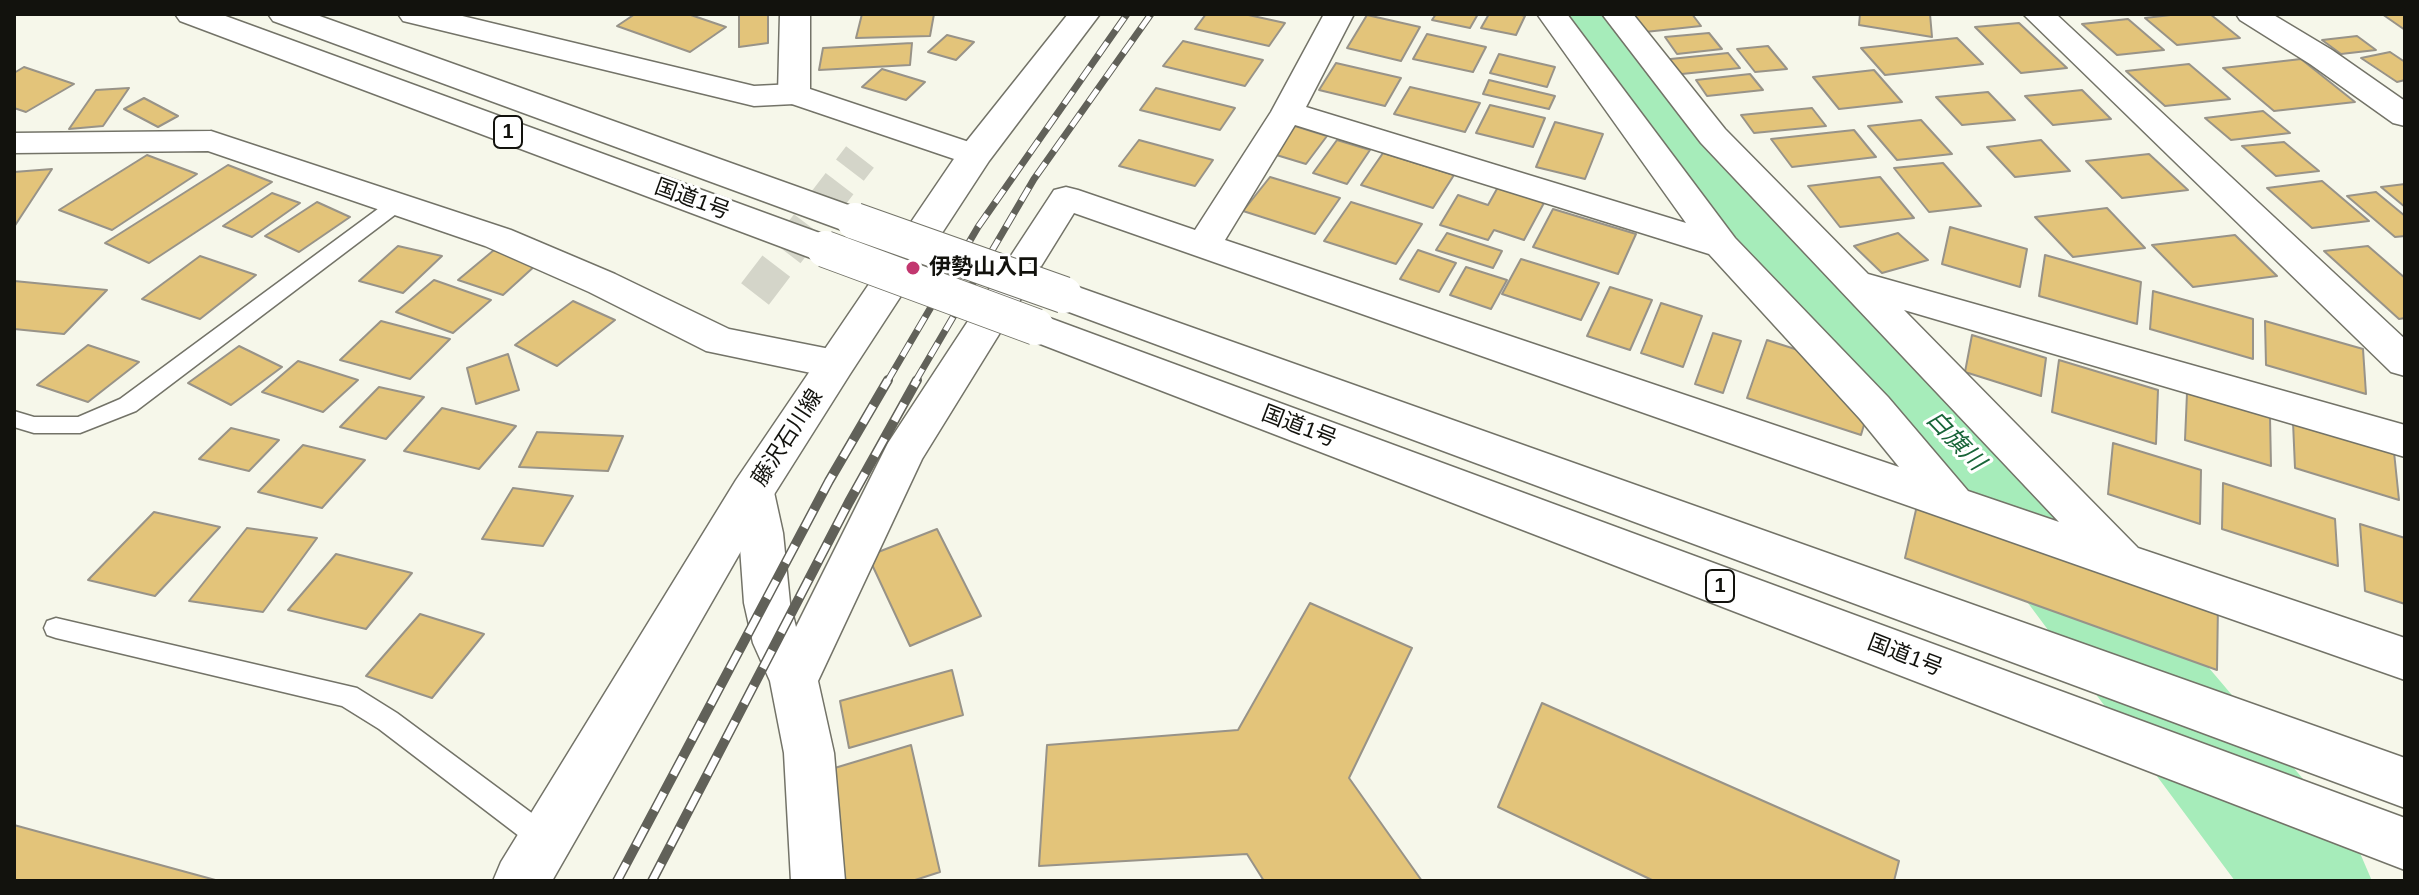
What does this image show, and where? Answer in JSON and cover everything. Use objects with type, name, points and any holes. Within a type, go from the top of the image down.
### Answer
[{"type":"main road","name":"国道1号","points":[[191,14],[825,249],[1050,311],[2405,783]]},
{"type":"main road","name":"国道1号","points":[[284,14],[855,221],[1050,311],[2405,844]]},
{"type":"main road","points":[[414,14],[754,96],[794,94]]},
{"type":"main road","name":"藤沢石川線","points":[[521,881],[752,492],[835,364],[975,155],[1084,14]]},
{"type":"street","points":[[795,14],[794,94],[975,155]]},
{"type":"street","points":[[1204,245],[1287,112],[1339,14]]},
{"type":"street","points":[[1552,14],[1578,54],[1722,246],[1874,408],[1952,502]]},
{"type":"street","points":[[1617,14],[1713,136],[2125,562]]},
{"type":"street","points":[[2038,14],[2403,359]]},
{"type":"street","points":[[2251,14],[2321,57],[2405,116]]},
{"type":"street","points":[[1287,112],[1722,246]]},
{"type":"street","points":[[14,143],[211,141],[498,238],[602,283],[720,341],[835,364]]},
{"type":"street","points":[[794,681],[903,454],[1066,198],[2405,659]]},
{"type":"street","points":[[1856,283],[2405,441]]},
{"type":"street","points":[[752,492],[761,533],[767,603],[777,643],[794,681],[809,753],[818,881]]},
{"type":"lane","points":[[14,419],[34,425],[80,425],[128,405],[397,204]]},
{"type":"lane","points":[[56,628],[348,696],[400,730],[546,840]]},
{"type":"building","points":[[635,14],[688,14],[726,27],[690,52],[617,26]]},
{"type":"building","points":[[739,14],[768,14],[768,43],[739,47]]},
{"type":"building","points":[[862,14],[934,14],[930,36],[856,38]]},
{"type":"building","points":[[1206,14],[1244,14],[1285,23],[1269,46],[1195,29]]},
{"type":"building","points":[[1436,14],[1478,14],[1470,28],[1432,20]]},
{"type":"building","points":[[1489,14],[1525,16],[1516,35],[1481,28]]},
{"type":"building","points":[[1632,14],[1692,14],[1701,26],[1645,32]]},
{"type":"building","points":[[1860,14],[1930,14],[1932,37],[1859,25]]},
{"type":"building","points":[[2210,14],[2240,38],[2177,45],[2145,18]]},
{"type":"building","points":[[2382,14],[2405,14],[2405,30]]},
{"type":"building","points":[[1367,15],[1420,27],[1401,61],[1347,48]]},
{"type":"building","points":[[2128,19],[2164,50],[2117,55],[2082,24]]},
{"type":"building","points":[[2019,23],[2067,68],[2021,73],[1975,27]]},
{"type":"building","points":[[1709,33],[1722,49],[1677,54],[1665,37]]},
{"type":"building","points":[[1427,34],[1486,47],[1473,72],[1413,59]]},
{"type":"building","points":[[947,35],[974,42],[956,60],[928,52]]},
{"type":"building","points":[[2357,36],[2376,50],[2341,54],[2322,40]]},
{"type":"building","points":[[1957,38],[1983,64],[1885,75],[1861,48]]},
{"type":"building","points":[[1183,41],[1263,60],[1245,86],[1163,66]]},
{"type":"building","points":[[912,43],[910,65],[819,70],[823,48]]},
{"type":"building","points":[[1768,46],[1787,69],[1755,72],[1737,49]]},
{"type":"building","points":[[2390,52],[2405,62],[2405,80],[2397,82],[2361,58]]},
{"type":"building","points":[[1728,53],[1740,68],[1672,75],[1661,60]]},
{"type":"building","points":[[1499,54],[1555,67],[1547,87],[1490,73]]},
{"type":"building","points":[[2301,59],[2355,102],[2274,111],[2223,68]]},
{"type":"building","points":[[1336,63],[1401,78],[1385,106],[1319,90]]},
{"type":"building","points":[[2189,64],[2230,99],[2165,106],[2126,71]]},
{"type":"building","points":[[24,67],[74,84],[26,112],[14,108],[14,73]]},
{"type":"building","points":[[882,69],[925,82],[906,100],[862,87]]},
{"type":"building","points":[[1874,70],[1902,102],[1839,109],[1813,77]]},
{"type":"building","points":[[1750,74],[1763,90],[1707,96],[1696,80]]},
{"type":"building","points":[[1489,80],[1555,96],[1549,109],[1483,94]]},
{"type":"building","points":[[1410,87],[1480,103],[1465,132],[1394,114]]},
{"type":"building","points":[[129,88],[103,126],[69,129],[96,90]]},
{"type":"building","points":[[1156,88],[1235,108],[1220,130],[1140,110]]},
{"type":"building","points":[[2082,90],[2111,119],[2053,125],[2025,96]]},
{"type":"building","points":[[1988,92],[2015,120],[1962,125],[1936,97]]},
{"type":"building","points":[[144,98],[178,116],[158,127],[124,109]]},
{"type":"building","points":[[1490,105],[1545,118],[1533,147],[1476,133]]},
{"type":"building","points":[[1812,108],[1826,126],[1754,133],[1741,115]]},
{"type":"building","points":[[2263,111],[2290,133],[2231,140],[2205,118]]},
{"type":"building","points":[[1921,120],[1952,154],[1897,160],[1868,126]]},
{"type":"building","points":[[1555,122],[1603,134],[1585,179],[1536,167]]},
{"type":"building","points":[[1295,126],[1327,136],[1306,164],[1273,154]]},
{"type":"building","points":[[1854,130],[1876,157],[1792,167],[1771,139]]},
{"type":"building","points":[[1139,140],[1213,160],[1195,186],[1119,166]]},
{"type":"building","points":[[1337,140],[1370,150],[1347,184],[1313,173]]},
{"type":"building","points":[[2041,140],[2070,171],[2015,177],[1987,147]]},
{"type":"building","points":[[2284,142],[2319,171],[2276,176],[2242,146]]},
{"type":"building","points":[[1383,153],[1454,175],[1433,208],[1361,185]]},
{"type":"building","points":[[2149,154],[2188,190],[2122,198],[2086,161]]},
{"type":"building","points":[[147,155],[197,174],[112,230],[59,210]]},
{"type":"building","points":[[1943,163],[1981,206],[1929,212],[1894,168]]},
{"type":"building","points":[[228,165],[272,182],[149,263],[105,243]]},
{"type":"building","points":[[52,169],[14,227],[14,172]]},
{"type":"building","points":[[1270,177],[1340,198],[1315,234],[1243,211]]},
{"type":"building","points":[[1880,177],[1914,218],[1840,227],[1808,186]]},
{"type":"building","points":[[2322,181],[2369,221],[2312,228],[2267,188]]},
{"type":"building","points":[[2405,184],[2405,207],[2381,187]]},
{"type":"building","points":[[1498,187],[1545,201],[1524,240],[1494,230],[1488,240],[1440,225],[1458,195],[1488,205]]},
{"type":"building","points":[[2376,192],[2405,216],[2405,236],[2395,237],[2347,196]]},
{"type":"building","points":[[272,193],[300,203],[252,237],[223,226]]},
{"type":"building","points":[[317,202],[350,217],[299,252],[265,236]]},
{"type":"building","points":[[1351,202],[1422,224],[1396,264],[1324,241]]},
{"type":"building","points":[[2107,208],[2145,248],[2073,257],[2035,217]]},
{"type":"building","points":[[1553,209],[1636,234],[1618,274],[1533,247]]},
{"type":"building","points":[[1950,227],[2027,249],[2020,287],[1942,264]]},
{"type":"building","points":[[1447,233],[1502,251],[1493,268],[1436,250]]},
{"type":"building","points":[[1898,233],[1928,260],[1882,273],[1854,246]]},
{"type":"building","points":[[2235,235],[2277,276],[2193,287],[2152,245]]},
{"type":"building","points":[[398,246],[442,256],[403,293],[359,281]]},
{"type":"building","points":[[2368,246],[2405,278],[2405,318],[2399,319],[2324,251]]},
{"type":"building","points":[[494,250],[537,264],[503,295],[458,280]]},
{"type":"building","points":[[1418,250],[1456,263],[1439,292],[1400,279]]},
{"type":"building","points":[[2045,255],[2141,282],[2137,324],[2039,296]]},
{"type":"building","points":[[200,256],[256,275],[200,319],[142,299]]},
{"type":"building","points":[[1521,259],[1599,283],[1581,320],[1502,294]]},
{"type":"building","points":[[1466,267],[1507,280],[1491,309],[1450,295]]},
{"type":"building","points":[[434,280],[491,300],[453,333],[396,312]]},
{"type":"building","points":[[14,281],[107,290],[64,334],[14,329]]},
{"type":"building","points":[[1610,287],[1652,300],[1630,350],[1587,336]]},
{"type":"building","points":[[2153,291],[2253,319],[2253,359],[2150,329]]},
{"type":"building","points":[[573,301],[615,320],[557,366],[515,345]]},
{"type":"building","points":[[1661,303],[1702,316],[1683,367],[1641,353]]},
{"type":"building","points":[[381,321],[450,339],[410,379],[340,360]]},
{"type":"building","points":[[2265,321],[2363,349],[2366,394],[2266,365]]},
{"type":"building","points":[[1713,333],[1741,341],[1723,393],[1695,384]]},
{"type":"building","points":[[1972,335],[2046,358],[2041,396],[1965,372]]},
{"type":"building","points":[[1767,340],[1801,351],[1866,418],[1861,435],[1747,398]]},
{"type":"building","points":[[88,345],[139,362],[88,402],[37,385]]},
{"type":"building","points":[[239,346],[282,367],[231,405],[188,383]]},
{"type":"building","points":[[508,354],[519,390],[476,404],[467,368]]},
{"type":"building","points":[[2059,360],[2158,390],[2156,444],[2052,412]]},
{"type":"building","points":[[298,361],[358,380],[323,412],[262,392]]},
{"type":"building","points":[[379,387],[424,397],[386,439],[340,427]]},
{"type":"building","points":[[2187,393],[2270,417],[2271,466],[2185,440]]},
{"type":"building","points":[[442,408],[516,426],[479,469],[404,451]]},
{"type":"building","points":[[2293,422],[2394,452],[2399,500],[2295,468]]},
{"type":"building","points":[[231,428],[279,440],[249,471],[199,459]]},
{"type":"building","points":[[537,432],[623,436],[608,471],[519,467]]},
{"type":"building","points":[[2113,443],[2201,470],[2200,524],[2108,494]]},
{"type":"building","points":[[303,445],[365,460],[322,508],[258,492]]},
{"type":"building","points":[[2223,483],[2335,519],[2338,566],[2222,529]]},
{"type":"building","points":[[513,488],[573,496],[543,546],[482,539]]},
{"type":"building","points":[[1918,501],[2218,604],[2217,670],[1905,558]]},
{"type":"building","points":[[154,512],[220,527],[155,596],[88,580]]},
{"type":"building","points":[[2360,524],[2405,538],[2405,604],[2365,591]]},
{"type":"building","points":[[247,528],[317,538],[263,612],[189,601]]},
{"type":"building","points":[[937,529],[981,616],[910,646],[868,556]]},
{"type":"building","points":[[336,554],[412,573],[366,629],[288,610]]},
{"type":"building","points":[[1310,603],[1412,648],[1349,778],[1422,881],[1264,881],[1247,854],[1039,866],[1047,745],[1238,730]]},
{"type":"building","points":[[420,614],[484,634],[432,698],[366,676]]},
{"type":"building","points":[[952,670],[963,715],[849,748],[840,701]]},
{"type":"building","points":[[1542,703],[1899,861],[1894,881],[1654,881],[1498,807]]},
{"type":"building","points":[[911,745],[940,872],[912,881],[838,881],[818,773]]},
{"type":"building","points":[[14,825],[219,881],[14,881]]},
{"type":"waterway","name":"白旗川","points":[[1585,14],[1639,87],[1773,250],[1990,478],[2310,881]]},
{"type":"tunnel","points":[[755,294],[860,157]]},
{"type":"railway","points":[[887,382],[978,227],[1127,14]]},
{"type":"railway","points":[[915,382],[1034,179],[1151,14]]},
{"type":"railway","points":[[617,881],[829,481],[888,380]]},
{"type":"railway","points":[[652,881],[849,502],[917,380]]},
{"type":"place","name":"伊勢山入口","points":[[913,268]]}]
